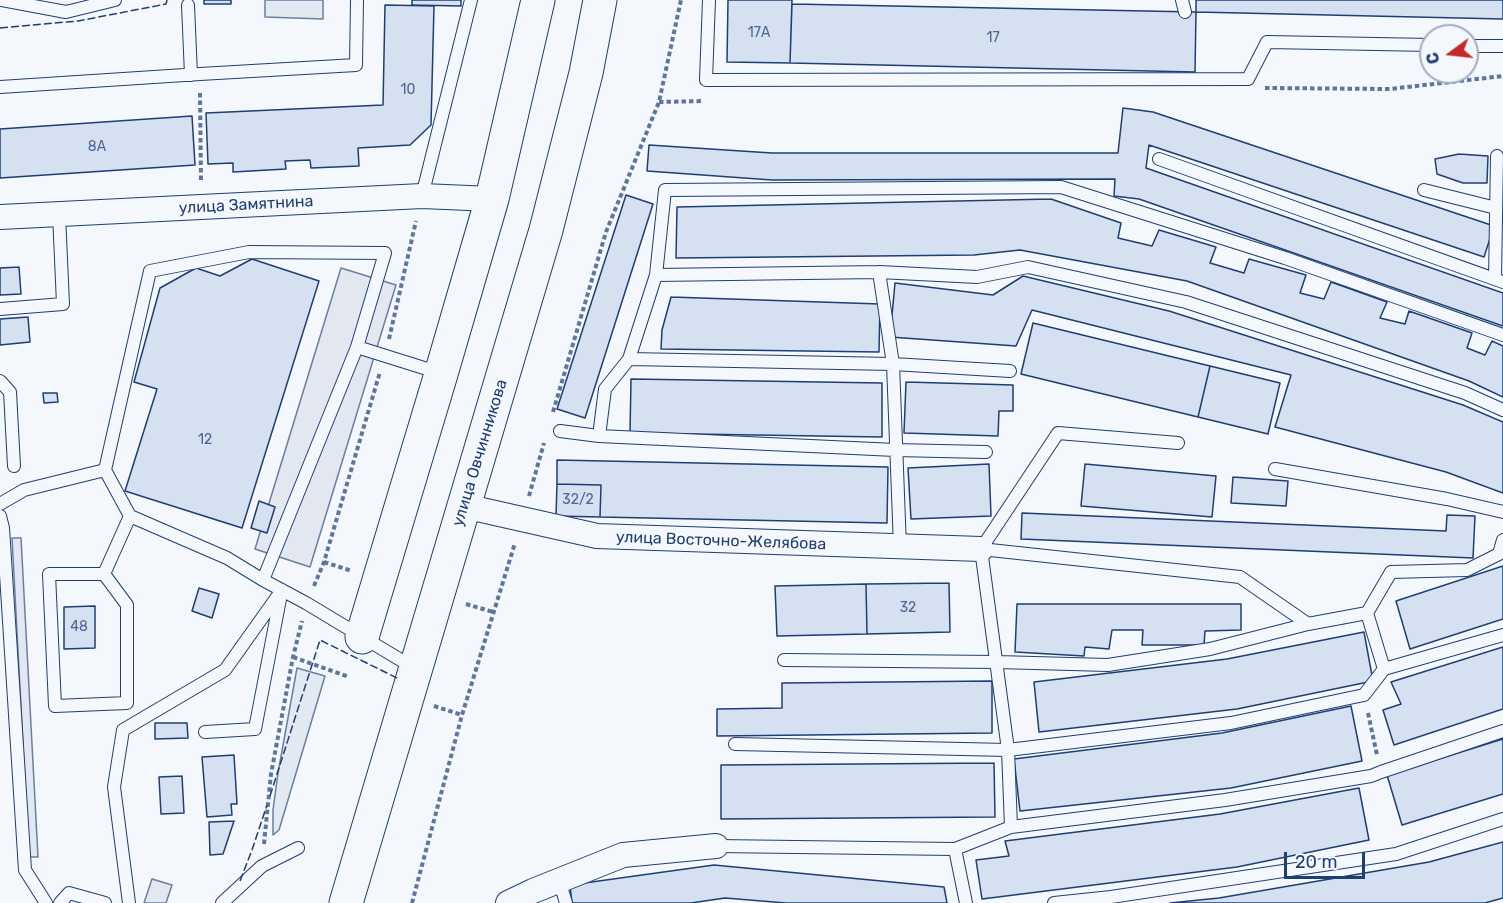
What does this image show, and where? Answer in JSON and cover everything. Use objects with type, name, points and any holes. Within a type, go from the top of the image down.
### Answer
[{"type":"main road","points":[[362,637],[492,199],[538,0]]},
{"type":"main road","name":"улица Овчинникова","points":[[346,903],[546,230],[586,73],[600,0]]},
{"type":"street","name":"улица Замятнина","points":[[0,217],[422,196],[492,199]]},
{"type":"street","name":"улица Восточно-Желябова","points":[[464,506],[597,536],[981,549]]},
{"type":"street","points":[[508,903],[563,892],[623,855],[716,846]]},
{"type":"lane","points":[[2,0],[66,12],[115,0]]},
{"type":"lane","points":[[0,87],[356,65],[357,0]]},
{"type":"lane","points":[[422,196],[471,0]]},
{"type":"lane","points":[[709,0],[706,80],[1184,75],[1248,79],[1267,42],[1419,45]]},
{"type":"lane","points":[[188,4],[196,74]]},
{"type":"lane","points":[[1479,45],[1503,46]]},
{"type":"lane","points":[[1159,159],[1499,281],[1496,208],[1497,156]]},
{"type":"lane","points":[[599,436],[605,389],[629,359],[656,275],[665,190],[1061,187],[1285,258],[1503,335]]},
{"type":"lane","points":[[1424,190],[1496,208]]},
{"type":"lane","points":[[0,309],[63,304],[59,214]]},
{"type":"lane","points":[[263,580],[357,347],[385,253],[249,252],[150,272],[105,470],[130,516],[227,558],[263,580],[306,603],[415,669]]},
{"type":"lane","points":[[656,275],[879,272],[977,277],[1028,267],[1186,302],[1465,393],[1503,410]]},
{"type":"lane","points":[[879,272],[893,364],[900,547]]},
{"type":"lane","points":[[357,347],[441,374]]},
{"type":"lane","points":[[629,359],[893,364],[1010,371]]},
{"type":"lane","points":[[0,381],[10,392],[14,466]]},
{"type":"lane","points":[[560,431],[599,436],[986,452]]},
{"type":"lane","points":[[1011,827],[1008,750],[981,549],[1058,433],[1178,443]]},
{"type":"lane","points":[[1275,469],[1447,499],[1503,512]]},
{"type":"lane","points":[[0,504],[24,490],[105,470]]},
{"type":"lane","points":[[0,516],[3,528],[25,870],[46,903]]},
{"type":"lane","points":[[104,574],[130,516]]},
{"type":"lane","points":[[784,660],[1108,665],[1210,649],[1308,624],[1366,613],[1391,572],[1467,570],[1499,554],[1503,540]]},
{"type":"lane","points":[[981,549],[1240,577],[1308,624]]},
{"type":"lane","points":[[50,574],[104,574],[127,605],[127,704],[55,706],[50,574]]},
{"type":"lane","points":[[205,732],[255,729],[282,590]]},
{"type":"lane","points":[[129,903],[114,787],[123,730],[225,670],[282,590]]},
{"type":"lane","points":[[1366,613],[1384,669]]},
{"type":"lane","points":[[735,744],[1008,750],[1230,723],[1364,695],[1384,669],[1503,635]]},
{"type":"lane","points":[[716,846],[955,849],[1011,827],[1225,800],[1371,776],[1503,731]]},
{"type":"lane","points":[[1054,903],[1111,897],[1396,854],[1503,819]]},
{"type":"lane","points":[[222,903],[262,866],[297,848]]},
{"type":"lane","points":[[955,849],[966,903]]},
{"type":"lane","points":[[60,903],[69,893],[105,903]]},
{"type":"path","points":[[552,416],[606,232],[659,102],[681,0]]},
{"type":"path","points":[[196,74],[201,207]]},
{"type":"path","points":[[262,866],[271,774],[293,657],[306,603],[324,562],[385,356],[422,196]]},
{"type":"path","points":[[412,903],[462,715],[546,439]]},
{"type":"path","points":[[293,657],[349,677]]},
{"type":"path","points":[[1364,695],[1381,772]]},
{"type":"shaded area","points":[[265,0],[323,0],[323,19],[265,17]]},
{"type":"shaded area","points":[[341,268],[396,285],[310,567],[255,549]]},
{"type":"shaded area","points":[[12,538],[21,538],[38,857],[29,857]]},
{"type":"shaded area","points":[[297,668],[325,676],[279,830],[273,835],[273,810],[278,773]]},
{"type":"shaded area","points":[[152,879],[172,885],[166,903],[144,903]]},
{"type":"building","points":[[204,0],[231,0],[231,4],[204,4]]},
{"type":"building","points":[[412,0],[461,0],[461,6],[412,5]]},
{"type":"building","points":[[728,0],[792,0],[790,63],[727,62]]},
{"type":"building","points":[[1196,0],[1503,0],[1503,19],[1196,12]]},
{"type":"building","points":[[792,4],[1196,12],[1195,72],[790,63]]},
{"type":"building","points":[[385,5],[434,6],[431,125],[410,145],[358,148],[359,166],[311,168],[310,160],[285,161],[286,169],[233,172],[233,163],[208,164],[206,113],[383,105]]},
{"type":"building","points":[[1123,108],[1153,112],[1494,226],[1484,257],[1149,145],[1146,168],[1503,293],[1503,326],[1139,199],[1114,196],[1115,179],[772,180],[647,171],[649,145],[772,153],[1118,153]]},
{"type":"building","points":[[192,116],[195,165],[0,178],[0,129]]},
{"type":"building","points":[[1459,154],[1488,156],[1487,183],[1463,183],[1437,174],[1435,159]]},
{"type":"building","points":[[626,195],[653,204],[585,418],[557,409]]},
{"type":"building","points":[[1051,199],[1121,223],[1118,238],[1152,246],[1159,230],[1216,247],[1210,263],[1244,273],[1249,259],[1306,275],[1300,293],[1324,299],[1331,282],[1387,302],[1380,318],[1405,324],[1409,311],[1472,333],[1467,348],[1485,355],[1492,341],[1503,346],[1503,397],[1469,381],[1187,281],[1020,250],[974,255],[676,258],[677,207]]},
{"type":"building","points":[[252,259],[319,281],[242,528],[125,491],[157,389],[134,382],[160,288],[196,268],[220,276]]},
{"type":"building","points":[[19,267],[21,294],[0,295],[0,268]]},
{"type":"building","points":[[1023,276],[1169,311],[1463,405],[1503,422],[1503,493],[1446,472],[1275,427],[1291,375],[1032,310],[1016,346],[890,337],[895,283],[993,295]]},
{"type":"building","points":[[671,297],[880,304],[879,352],[661,349],[662,330]]},
{"type":"building","points":[[28,317],[30,342],[0,345],[0,319]]},
{"type":"building","points":[[1033,323],[1210,366],[1198,417],[1021,374]]},
{"type":"building","points":[[1210,366],[1280,383],[1268,434],[1198,417]]},
{"type":"building","points":[[631,379],[882,383],[882,437],[630,433]]},
{"type":"building","points":[[906,382],[1013,385],[1013,411],[999,411],[998,436],[904,433]]},
{"type":"building","points":[[43,393],[57,393],[58,402],[44,403]]},
{"type":"building","points":[[557,460],[888,467],[887,523],[600,517],[601,485],[557,484]]},
{"type":"building","points":[[989,464],[991,516],[911,519],[908,468]]},
{"type":"building","points":[[1085,464],[1216,476],[1212,517],[1081,506]]},
{"type":"building","points":[[1233,477],[1288,481],[1286,506],[1231,503]]},
{"type":"building","points":[[557,484],[601,485],[600,517],[556,516]]},
{"type":"building","points":[[259,501],[275,507],[267,533],[251,528]]},
{"type":"building","points":[[1022,513],[1446,531],[1447,515],[1475,516],[1473,558],[1021,539]]},
{"type":"building","points":[[1503,566],[1503,619],[1410,649],[1396,601]]},
{"type":"building","points":[[949,583],[950,632],[867,634],[866,584]]},
{"type":"building","points":[[866,584],[867,634],[777,636],[775,586]]},
{"type":"building","points":[[199,588],[219,594],[212,618],[192,611]]},
{"type":"building","points":[[1017,604],[1241,604],[1241,630],[1205,631],[1204,645],[1142,645],[1143,630],[1112,630],[1109,649],[1085,647],[1084,656],[1015,652]]},
{"type":"building","points":[[95,606],[95,648],[64,649],[64,607]]},
{"type":"building","points":[[1364,632],[1373,681],[1237,709],[1039,732],[1034,682],[1227,659]]},
{"type":"building","points":[[1503,647],[1503,709],[1394,745],[1383,710],[1401,704],[1391,682]]},
{"type":"building","points":[[992,681],[992,733],[717,736],[717,709],[782,708],[782,683]]},
{"type":"building","points":[[1351,706],[1362,761],[1231,788],[1020,811],[1014,759],[1222,733]]},
{"type":"building","points":[[155,723],[187,723],[188,738],[155,739]]},
{"type":"building","points":[[1503,739],[1503,794],[1402,825],[1387,775]]},
{"type":"building","points":[[234,755],[237,804],[231,804],[232,815],[207,817],[202,757]]},
{"type":"building","points":[[994,763],[995,817],[721,819],[721,765]]},
{"type":"building","points":[[182,776],[184,813],[161,814],[159,777]]},
{"type":"building","points":[[1359,788],[1369,840],[1237,867],[982,899],[976,860],[1009,856],[1005,841],[1220,814]]},
{"type":"building","points":[[234,821],[223,854],[210,855],[209,822]]},
{"type":"building","points":[[1503,842],[1503,898],[1485,903],[1170,903],[1219,898],[1429,862]]},
{"type":"building","points":[[714,865],[944,887],[947,903],[786,903],[725,898],[691,903],[572,903],[570,885]]},
{"type":"fence","points":[[0,28],[78,21],[166,4],[167,0]]},
{"type":"fence","points":[[270,796],[320,640],[399,679]]},
{"type":"fence","points":[[240,881],[267,805]]}]
